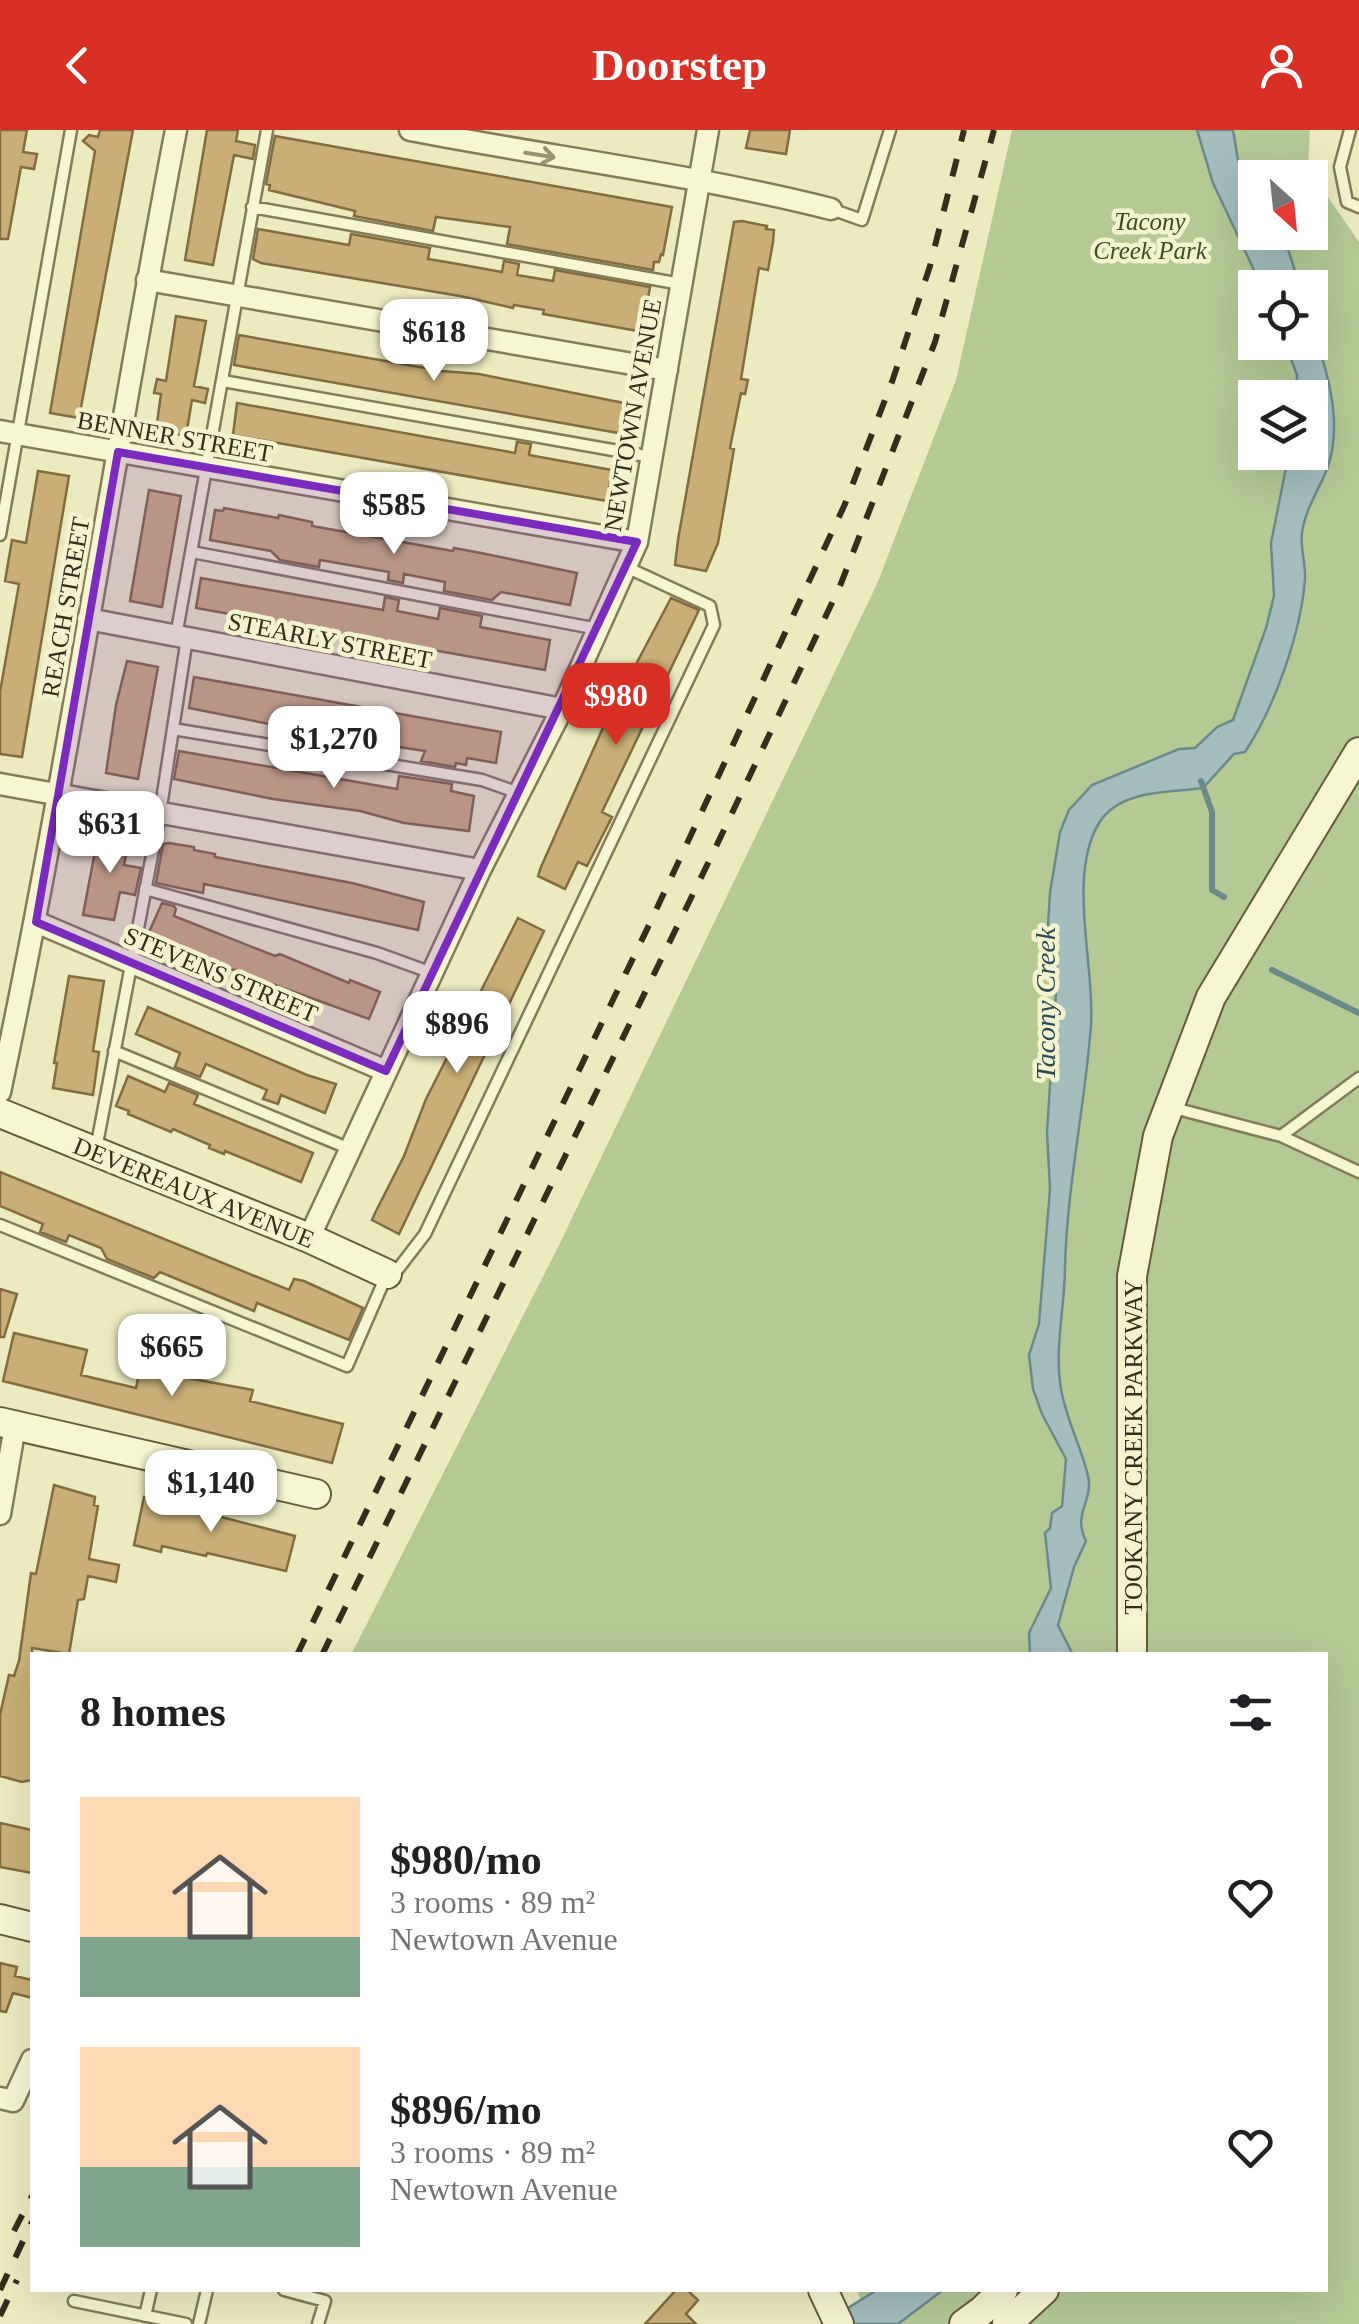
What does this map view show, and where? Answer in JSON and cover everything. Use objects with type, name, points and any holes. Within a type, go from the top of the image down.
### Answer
[{"type":"main road","name":"TOOKANY CREEK PARKWAY","points":[[1132,1652],[1132,1276],[1158,1136],[1211,997],[1359,752]]},
{"type":"main road","name":"DEVEREAUX AVENUE","points":[[0,1113],[309,1238],[387,1274]]},
{"type":"main road","points":[[8,1424],[316,1494]]},
{"type":"main road","points":[[0,1919],[30,1926]]},
{"type":"main road","points":[[824,2292],[839,2324]]},
{"type":"main road","points":[[964,2324],[1000,2292]]},
{"type":"main road","points":[[1008,2324],[1042,2292]]},
{"type":"street","name":"REACH STREET","points":[[0,1092],[36,922],[176,130]]},
{"type":"street","points":[[410,130],[741,186],[831,209]]},
{"type":"street","name":"NEWTOWN AVENUE","points":[[309,1238],[480,870],[562,709],[637,542],[708,130]]},
{"type":"street","points":[[148,280],[667,370]]},
{"type":"street","name":"BENNER STREET","points":[[9,432],[637,542]]},
{"type":"street","name":"STEARLY STREET","points":[[88,619],[562,709]]},
{"type":"street","points":[[0,784],[480,870]]},
{"type":"street","name":"STEVENS STREET","points":[[36,922],[386,1072]]},
{"type":"street","points":[[0,1514],[8,1424]]},
{"type":"street","points":[[4,2099],[13,2101],[30,2064]]},
{"type":"lane","points":[[0,534],[9,432],[71,130]]},
{"type":"lane","points":[[96,1150],[160,813],[192,552],[267,130]]},
{"type":"lane","points":[[831,209],[862,220],[890,130]]},
{"type":"lane","points":[[1350,130],[1340,166],[1346,202],[1359,207]]},
{"type":"lane","points":[[252,207],[681,284]]},
{"type":"lane","points":[[223,381],[652,457]]},
{"type":"lane","points":[[192,552],[598,629]]},
{"type":"lane","points":[[0,1225],[347,1366],[387,1274],[398,1269],[425,1234],[714,625],[710,606],[626,567]]},
{"type":"lane","points":[[173,728],[482,780],[520,793]]},
{"type":"lane","points":[[145,889],[378,953],[432,973]]},
{"type":"lane","points":[[114,1051],[350,1149]]},
{"type":"lane","points":[[1281,1136],[1359,1078]]},
{"type":"lane","points":[[1170,1107],[1281,1136],[1359,1172]]},
{"type":"lane","points":[[145,2316],[151,2292]]},
{"type":"lane","points":[[199,2324],[207,2292]]},
{"type":"lane","points":[[291,2292],[325,2301]]},
{"type":"lane","points":[[318,2324],[332,2292]]},
{"type":"lane","points":[[74,2301],[186,2324]]},
{"type":"highlighted area","points":[[118,452],[637,542],[386,1071],[36,922]]},
{"type":"green space","name":"Tacony Creek Park","points":[[1012,130],[1310,130],[1308,160],[1238,160],[1238,250],[1328,250],[1328,197],[1359,242],[1359,2324],[869,2324],[858,2292],[1328,2292],[1328,1652],[353,1652],[559,1245],[877,584],[956,380]]},
{"type":"water","points":[[1197,130],[1233,130],[1238,160],[1238,236],[1213,183]]},
{"type":"water","points":[[1245,250],[1288,250],[1295,270],[1254,270]]},
{"type":"water","points":[[1291,360],[1323,360],[1328,380],[1297,380]]},
{"type":"water","points":[[1328,380],[1333,413],[1328,465]]},
{"type":"water","points":[[1286,470],[1327,470],[1304,524],[1303,600],[1292,645],[1276,691],[1245,752],[1234,754],[1203,788],[1146,795],[1119,804],[1099,823],[1090,844],[1083,894],[1091,1025],[1069,1206],[1059,1359],[1063,1400],[1088,1476],[1081,1523],[1086,1541],[1074,1567],[1058,1625],[1072,1652],[1030,1652],[1029,1633],[1051,1588],[1045,1533],[1050,1528],[1052,1513],[1062,1506],[1066,1459],[1033,1389],[1029,1355],[1039,1324],[1050,1189],[1047,1132],[1057,977],[1056,951],[1048,926],[1060,832],[1069,810],[1092,785],[1179,749],[1195,748],[1217,727],[1233,720],[1274,596],[1271,543]]},
{"type":"water","points":[[874,2292],[940,2292],[898,2324],[822,2324]]},
{"type":"building","points":[[0,130],[27,130],[23,152],[37,154],[34,169],[21,167],[8,239],[0,239]]},
{"type":"building","points":[[100,130],[133,130],[79,418],[50,413],[95,151],[83,141],[89,135],[98,137]]},
{"type":"building","points":[[207,130],[238,130],[236,141],[255,145],[253,159],[234,155],[213,265],[185,260]]},
{"type":"building","points":[[750,130],[790,130],[786,154],[746,148]]},
{"type":"building","points":[[275,136],[672,207],[663,255],[659,262],[654,262],[653,270],[507,244],[510,227],[436,217],[433,231],[354,216],[355,211],[269,190],[270,185],[266,184]]},
{"type":"building","points":[[734,222],[774,230],[773,242],[768,270],[759,268],[741,379],[748,380],[745,394],[741,393],[730,448],[734,449],[718,543],[706,571],[675,565]]},
{"type":"building","points":[[258,229],[349,245],[351,234],[430,248],[428,259],[502,272],[504,261],[519,264],[517,275],[553,281],[555,270],[650,287],[643,328],[638,331],[543,314],[544,310],[514,305],[513,308],[261,263],[253,259]]},
{"type":"building","points":[[176,316],[206,321],[194,386],[208,389],[205,403],[192,400],[186,436],[156,430],[161,394],[154,393],[157,379],[166,381]]},
{"type":"building","points":[[239,335],[479,374],[629,404],[624,434],[234,365]]},
{"type":"building","points":[[237,403],[515,453],[517,442],[531,444],[529,455],[612,470],[607,501],[233,435]]},
{"type":"building","points":[[38,471],[69,476],[22,757],[0,754],[0,692],[19,584],[5,581],[12,540],[26,543]]},
{"type":"building","points":[[149,490],[181,496],[162,607],[130,601]]},
{"type":"building","points":[[224,508],[278,518],[279,515],[312,522],[312,526],[453,551],[454,548],[577,573],[570,605],[501,592],[492,600],[444,591],[445,582],[404,574],[403,583],[388,580],[389,572],[320,560],[319,567],[280,560],[271,551],[210,540],[215,510]]},
{"type":"building","points":[[201,578],[383,610],[385,597],[399,600],[397,611],[438,619],[440,608],[482,616],[480,627],[550,640],[545,670],[196,608]]},
{"type":"building","points":[[671,598],[699,610],[602,812],[612,817],[587,866],[578,862],[565,889],[538,876],[541,867],[606,721]]},
{"type":"building","points":[[127,661],[158,667],[138,779],[106,773]]},
{"type":"building","points":[[194,677],[501,732],[496,763],[467,758],[466,765],[456,763],[455,767],[421,761],[425,751],[189,708]]},
{"type":"building","points":[[179,751],[397,789],[399,776],[452,784],[451,791],[474,796],[469,831],[404,823],[360,811],[174,779]]},
{"type":"building","points":[[99,830],[130,836],[124,865],[141,868],[135,895],[120,892],[114,920],[83,915]]},
{"type":"building","points":[[163,844],[194,847],[215,857],[352,883],[424,902],[418,930],[204,884],[203,893],[156,883]]},
{"type":"building","points":[[162,903],[174,906],[174,916],[380,992],[369,1019],[220,965],[205,961],[203,965],[146,939]]},
{"type":"building","points":[[518,918],[544,931],[399,1234],[372,1220],[404,1156],[426,1099]]},
{"type":"building","points":[[69,976],[104,981],[93,1051],[99,1052],[93,1095],[53,1088]]},
{"type":"building","points":[[148,1007],[336,1084],[325,1113],[281,1095],[278,1104],[263,1099],[267,1090],[206,1064],[200,1077],[175,1067],[180,1053],[136,1034]]},
{"type":"building","points":[[128,1076],[165,1092],[169,1083],[198,1095],[194,1104],[313,1153],[301,1182],[128,1114],[129,1111],[116,1106]]},
{"type":"building","points":[[0,1172],[289,1290],[294,1279],[304,1281],[363,1308],[349,1340],[257,1303],[254,1311],[160,1272],[154,1278],[107,1259],[101,1248],[69,1235],[66,1242],[40,1232],[43,1224],[0,1206]]},
{"type":"building","points":[[0,1289],[17,1294],[4,1337],[0,1337]]},
{"type":"building","points":[[14,1333],[87,1350],[81,1375],[136,1388],[142,1359],[184,1368],[182,1377],[253,1390],[250,1401],[343,1424],[332,1463],[3,1381]]},
{"type":"building","points":[[54,1485],[95,1497],[94,1505],[98,1506],[89,1559],[119,1565],[116,1582],[88,1576],[84,1599],[78,1600],[69,1652],[32,1648],[30,1652],[30,1780],[22,1782],[0,1776],[0,1715],[9,1675],[14,1676],[19,1661],[31,1573],[36,1574]]},
{"type":"building","points":[[144,1497],[295,1536],[286,1571],[207,1553],[206,1556],[162,1546],[161,1552],[134,1545]]},
{"type":"building","points":[[0,1823],[30,1830],[30,1873],[0,1867]]},
{"type":"building","points":[[0,1963],[17,1967],[15,1976],[30,1980],[30,1997],[13,1993],[6,2012],[0,2011]]},
{"type":"building","points":[[674,2292],[689,2292],[698,2300],[686,2314],[696,2324],[645,2324]]},
{"type":"waterway","points":[[1201,781],[1212,812],[1212,890],[1224,897]]},
{"type":"waterway","points":[[1272,970],[1359,1013]]},
{"type":"railway","points":[[298,1652],[650,923],[845,504],[893,379],[930,266],[964,130]]},
{"type":"railway","points":[[323,1652],[840,586],[935,342],[994,130]]},
{"type":"railway","points":[[14,2231],[30,2200]]},
{"type":"railway","points":[[0,2290],[30,2226]]},
{"type":"railway","points":[[0,2316],[17,2280]]},
{"type":"water label","name":"Tacony Creek","points":[[1045,1004]]}]
